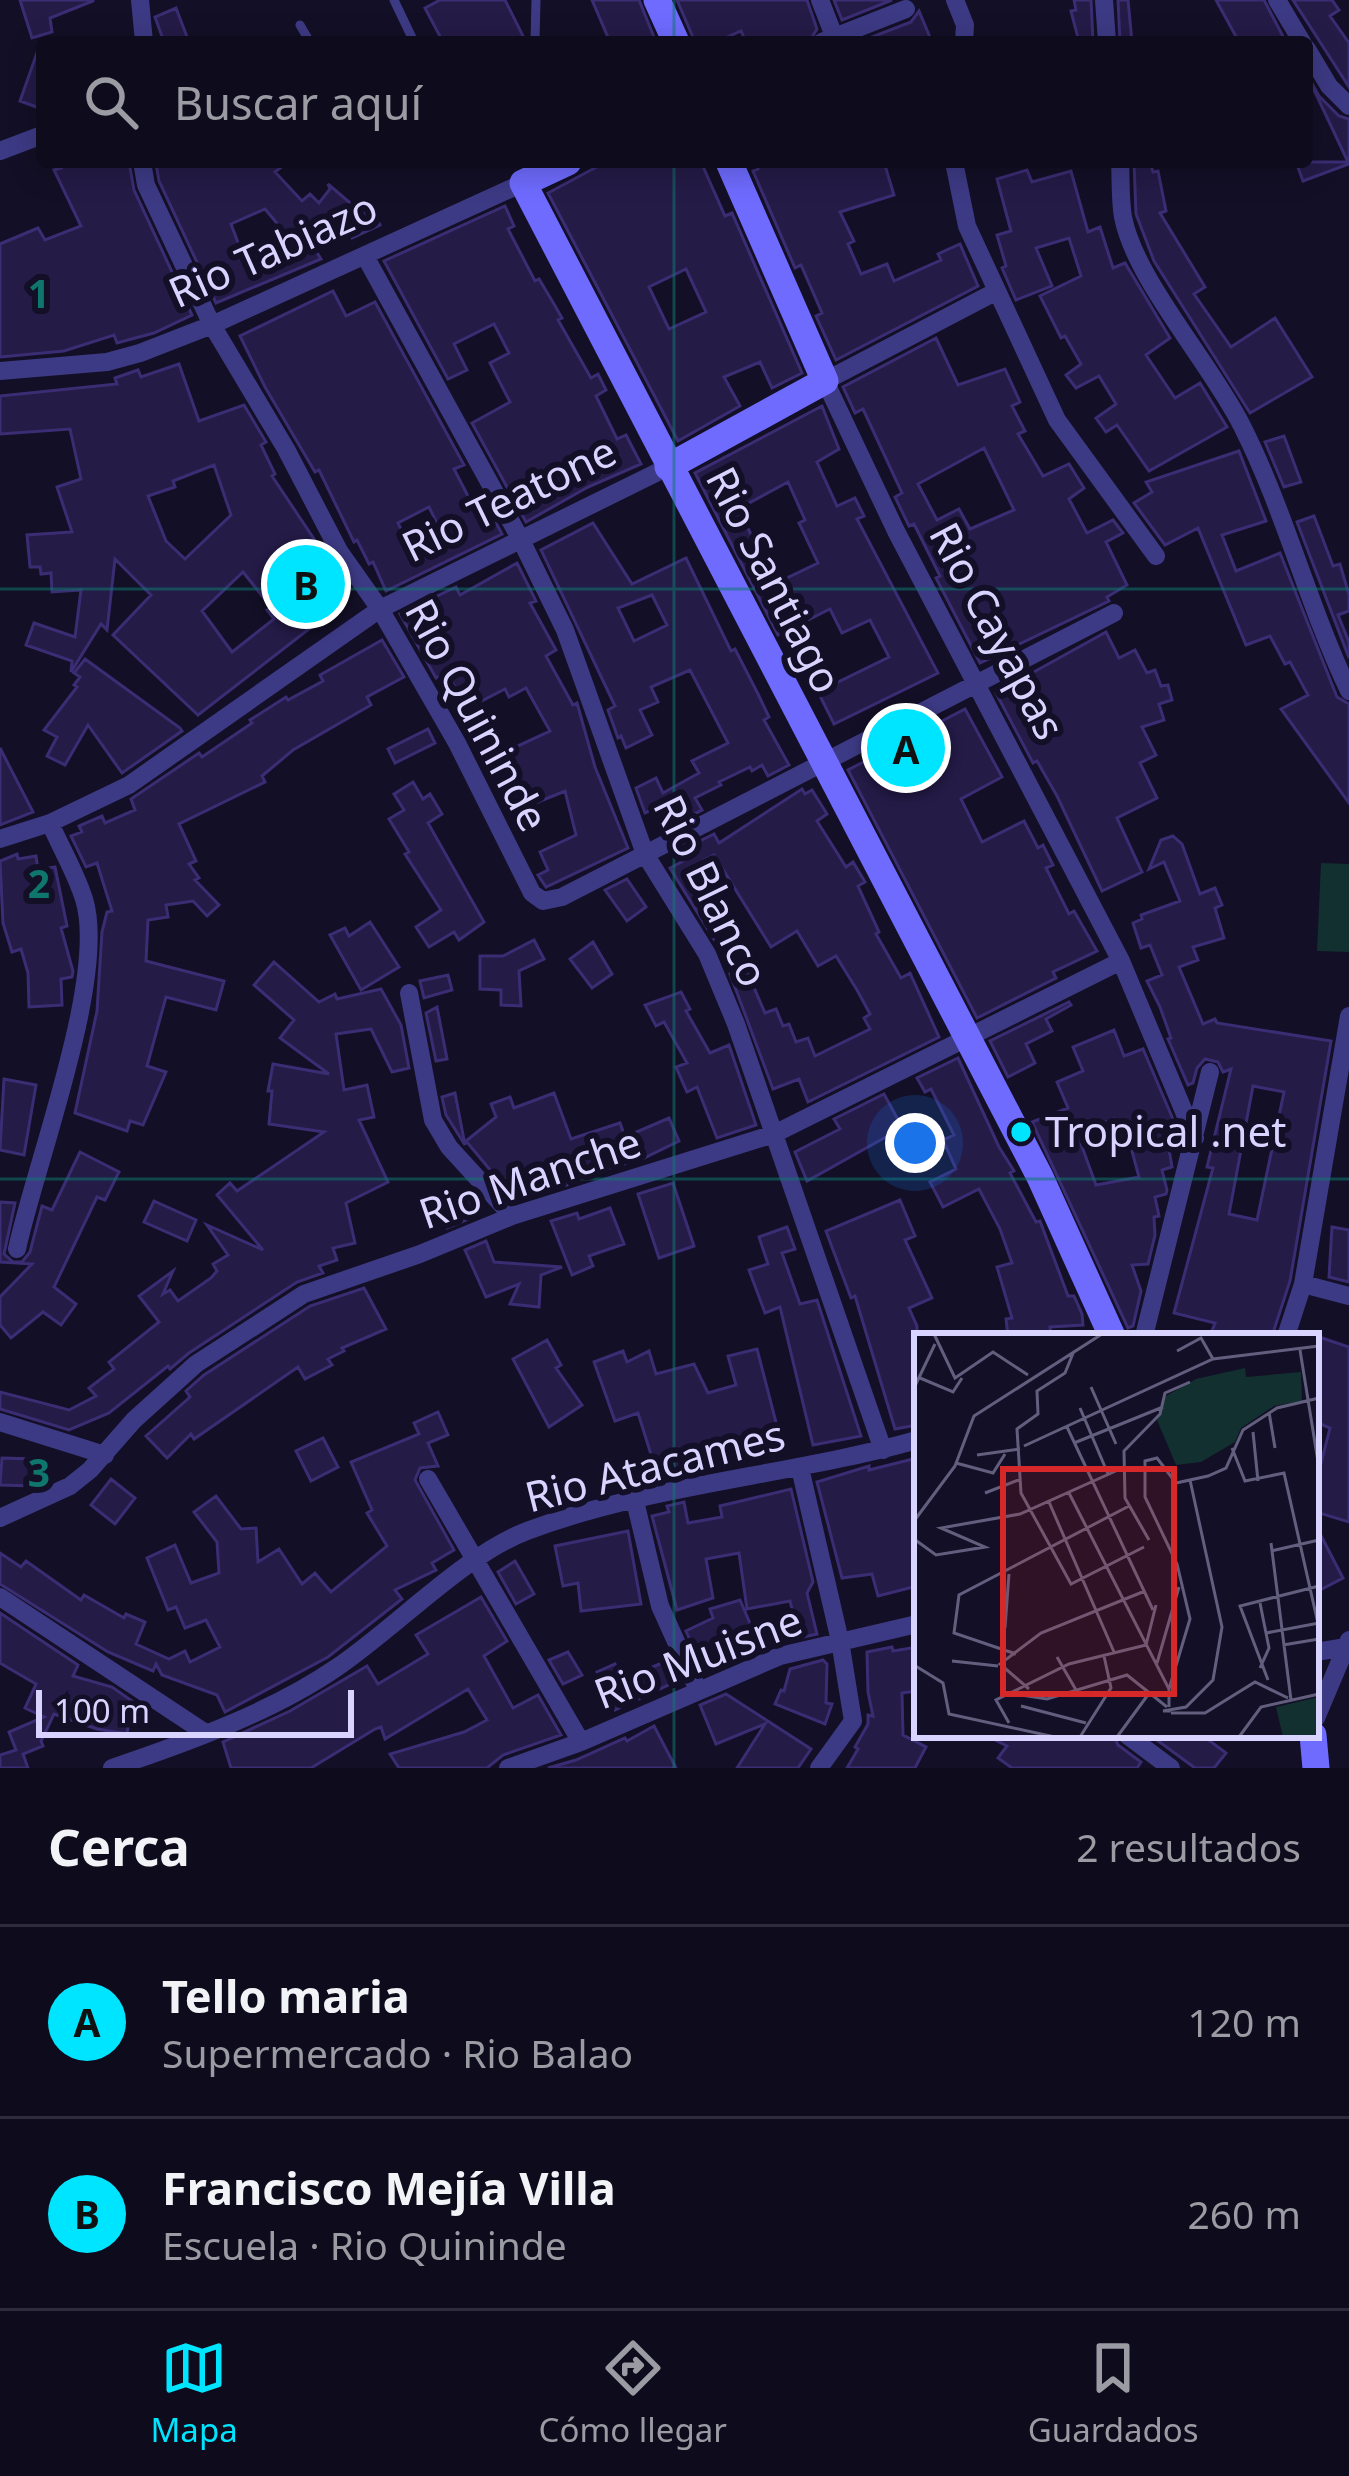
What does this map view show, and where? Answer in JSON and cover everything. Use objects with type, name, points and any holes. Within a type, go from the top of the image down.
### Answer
[{"type":"street","points":[[140,0],[143,36]]},
{"type":"street","points":[[657,0],[673,36]]},
{"type":"street","points":[[820,0],[827,36]]},
{"type":"street","points":[[955,0],[964,36]]},
{"type":"street","points":[[1104,0],[1107,36]]},
{"type":"street","points":[[1276,0],[1299,36]]},
{"type":"street","points":[[836,36],[906,9]]},
{"type":"street","points":[[1313,59],[1329,86],[1349,106]]},
{"type":"street","points":[[0,151],[36,137]]},
{"type":"street","name":"Rio Quininde","points":[[143,168],[146,185],[212,325],[286,449],[339,551],[380,609],[457,743],[532,893],[542,902],[562,897],[645,854]]},
{"type":"street","name":"Rio Tabiazo","points":[[0,371],[107,362],[212,325],[555,168]]},
{"type":"street","name":"Rio Cayapas","points":[[732,168],[896,531],[1121,961],[1195,1138]]},
{"type":"street","points":[[955,168],[967,226],[1057,420],[1156,556]]},
{"type":"street","points":[[1120,168],[1130,238],[1243,427],[1349,692]]},
{"type":"street","name":"Rio Santiago","points":[[523,183],[1040,1178],[1111,1333]]},
{"type":"street","name":"Rio Blanco","points":[[364,256],[565,631],[645,854],[707,954],[883,1450]]},
{"type":"street","name":"Rio Teatone","points":[[0,839],[50,823],[129,785],[380,609],[668,467],[877,351],[997,291]]},
{"type":"street","points":[[645,854],[1114,613]]},
{"type":"street","points":[[17,1250],[77,1025],[87,957],[85,901],[50,823]]},
{"type":"street","name":"Rio Manche","points":[[0,1518],[70,1486],[196,1364],[304,1294],[512,1216],[774,1134],[1121,961]]},
{"type":"street","points":[[409,992],[433,1120],[449,1148],[512,1216]]},
{"type":"street","points":[[1287,1333],[1304,1284],[1349,1016]]},
{"type":"street","points":[[1145,1333],[1210,1072]]},
{"type":"street","points":[[1304,1284],[1349,1296]]},
{"type":"street","points":[[0,1422],[104,1455]]},
{"type":"street","name":"Rio Atacames","points":[[112,1768],[284,1700],[337,1668],[475,1562],[524,1532],[635,1501],[914,1441]]},
{"type":"street","points":[[800,1468],[840,1641],[853,1721],[820,1768]]},
{"type":"street","points":[[428,1479],[581,1742]]},
{"type":"street","points":[[635,1501],[660,1606],[698,1688]]},
{"type":"street","points":[[0,1597],[204,1732]]},
{"type":"street","name":"Rio Muisne","points":[[508,1768],[581,1742],[780,1656],[914,1625]]},
{"type":"street","points":[[1319,1651],[1348,1643]]},
{"type":"street","points":[[1319,1711],[1348,1643]]},
{"type":"street","points":[[1130,1738],[1161,1765]]},
{"type":"street","points":[[1312,1738],[1316,1768]]},
{"type":"lane","points":[[394,0],[411,36]]},
{"type":"lane","points":[[535,36],[536,0]]},
{"type":"lane","points":[[300,25],[306,36]]},
{"type":"green space","points":[[1321,863],[1349,864],[1349,952],[1317,951]]},
{"type":"building","points":[[20,0],[93,0],[50,18],[52,32],[32,38]]},
{"type":"building","points":[[440,0],[505,0],[523,36],[440,36],[425,8]]},
{"type":"building","points":[[592,0],[639,0],[654,36],[607,36]]},
{"type":"building","points":[[677,0],[807,0],[817,29],[813,36],[743,36],[741,31],[730,36],[692,36]]},
{"type":"building","points":[[834,0],[892,0],[842,20]]},
{"type":"building","points":[[1074,0],[1091,0],[1093,36],[1077,36],[1071,11],[1076,10]]},
{"type":"building","points":[[1118,0],[1128,0],[1131,36],[1120,36]]},
{"type":"building","points":[[1216,0],[1264,0],[1283,36],[1236,36]]},
{"type":"building","points":[[1293,0],[1332,0],[1339,10],[1330,16],[1349,43],[1349,87]]},
{"type":"building","points":[[176,8],[187,36],[162,36],[155,17]]},
{"type":"building","points":[[919,11],[929,36],[875,36],[911,22]]},
{"type":"building","points":[[36,56],[36,107],[20,101]]},
{"type":"building","points":[[1313,86],[1339,116],[1349,119],[1349,164],[1303,181],[1298,168],[1313,168],[1313,162],[1348,162]]},
{"type":"building","points":[[130,168],[134,190],[192,315],[117,343],[114,335],[64,351],[0,357],[0,244],[38,228],[45,240],[81,226],[54,170]]},
{"type":"building","points":[[157,168],[280,168],[275,172],[302,201],[310,194],[319,203],[330,189],[328,184],[363,214],[372,209],[380,225],[352,238],[343,216],[311,243],[321,259],[216,303]],"holes":[[[265,209],[291,240],[245,261],[231,224]]]},
{"type":"building","points":[[595,168],[704,168],[725,216],[732,213],[802,373],[772,388],[760,362],[724,377],[740,406],[678,441],[548,193]],"holes":[[[686,269],[706,312],[669,329],[649,287]]]},
{"type":"building","points":[[886,168],[894,195],[840,212],[854,241],[848,244],[861,274],[887,264],[894,281],[941,260],[938,254],[960,244],[978,286],[836,360],[801,265],[795,268],[753,171]]},
{"type":"building","points":[[1134,168],[1152,168],[1158,171],[1166,211],[1160,213],[1205,287],[1194,294],[1231,347],[1275,318],[1312,377],[1250,413],[1154,261],[1136,214]]},
{"type":"building","points":[[1027,170],[1032,182],[1071,171],[1088,232],[1100,227],[1113,268],[1125,263],[1170,338],[1146,355],[1175,398],[1200,383],[1227,427],[1149,471],[1117,425],[1106,432],[1096,418],[1116,404],[1099,376],[1076,388],[1066,375],[1081,364],[1065,336],[1061,338],[1040,296],[1081,276],[1069,238],[1036,248],[1052,286],[1016,300],[1002,268],[1006,266],[997,235],[1011,231],[997,179]]},
{"type":"building","points":[[505,206],[514,226],[508,229],[535,281],[539,279],[554,304],[591,378],[598,374],[606,390],[596,396],[617,439],[626,435],[641,464],[526,522],[472,423],[510,402],[490,363],[509,353],[494,324],[454,344],[467,370],[448,379],[384,261]]},
{"type":"building","points":[[333,291],[346,316],[375,302],[464,465],[454,469],[469,498],[480,493],[502,534],[386,591],[373,562],[369,564],[357,540],[354,542],[319,470],[315,472],[265,387],[240,336]],"holes":[[[429,507],[446,542],[414,556],[398,523]]]},
{"type":"building","points":[[936,338],[958,385],[1005,369],[1020,402],[1012,406],[1025,431],[1018,434],[1043,476],[1069,464],[1084,488],[1069,499],[1087,533],[1113,520],[1123,533],[1106,542],[1127,585],[1107,597],[1109,601],[980,663],[914,524],[909,526],[895,497],[902,493],[863,409],[855,413],[843,387]],"holes":[[[984,448],[1014,510],[970,529],[959,509],[937,520],[918,484]]]},
{"type":"building","points":[[179,364],[199,421],[244,405],[266,442],[261,445],[272,476],[322,551],[284,581],[318,622],[198,715],[113,635],[151,595],[115,559],[107,630],[101,624],[71,672],[72,661],[26,645],[34,623],[75,637],[81,590],[52,592],[51,573],[41,574],[40,567],[30,567],[27,535],[72,532],[57,487],[81,479],[70,429],[0,434],[0,396],[117,384],[115,378],[138,370],[141,377]],"holes":[[[214,465],[231,515],[185,559],[166,541],[148,496]],[[243,572],[271,607],[267,610],[274,619],[232,652],[202,611]]]},
{"type":"building","points":[[822,406],[839,449],[817,462],[837,506],[855,498],[864,516],[857,519],[938,673],[834,724],[818,692],[889,657],[870,620],[842,633],[830,609],[778,635],[695,473]],"holes":[[[788,482],[805,520],[799,523],[818,563],[776,583],[738,509]]]},
{"type":"building","points":[[1284,436],[1301,482],[1284,487],[1265,442]]},
{"type":"building","points":[[1239,451],[1266,521],[1222,535],[1236,571],[1280,553],[1337,697],[1349,704],[1349,803],[1281,709],[1308,695],[1290,662],[1285,664],[1270,636],[1246,645],[1198,528],[1165,545],[1134,503],[1152,492],[1146,482]]},
{"type":"building","points":[[1314,516],[1333,566],[1340,564],[1349,595],[1349,611],[1338,615],[1349,642],[1349,658],[1297,522]]},
{"type":"building","points":[[593,523],[632,584],[686,558],[731,651],[735,649],[758,694],[769,717],[764,720],[789,765],[768,776],[762,765],[752,771],[750,767],[719,782],[721,785],[695,798],[702,810],[674,824],[663,804],[645,813],[636,788],[656,778],[663,793],[699,773],[692,761],[728,743],[690,670],[651,687],[658,702],[640,710],[652,735],[626,748],[608,710],[615,706],[541,550]],"holes":[[[652,595],[667,625],[634,641],[618,608]]]},
{"type":"building","points":[[517,563],[536,601],[530,603],[556,650],[546,656],[573,705],[577,703],[595,767],[628,848],[546,887],[538,875],[548,870],[540,852],[576,835],[565,791],[516,811],[494,757],[550,731],[526,688],[509,697],[505,689],[466,709],[447,672],[436,678],[400,614],[456,587],[460,595]]},
{"type":"building","points":[[1106,632],[1119,658],[1135,650],[1147,673],[1155,670],[1161,686],[1168,685],[1172,700],[1159,704],[1164,720],[1142,727],[1156,755],[1140,763],[1157,798],[1117,818],[1142,872],[1102,891],[1057,796],[1037,761],[1033,763],[996,693]]},
{"type":"building","points":[[382,640],[404,677],[367,697],[371,705],[293,750],[262,776],[265,782],[179,824],[196,861],[189,864],[199,878],[195,880],[219,905],[207,916],[193,901],[166,905],[168,917],[148,920],[146,961],[224,981],[216,1010],[166,997],[147,1066],[166,1072],[143,1125],[130,1121],[127,1131],[75,1113],[97,1011],[102,932],[107,912],[112,911],[97,863],[86,867],[71,836],[82,832],[79,826],[102,816],[105,823],[135,810],[131,799],[199,753],[202,757],[286,697],[323,681],[320,675]]},
{"type":"building","points":[[85,659],[182,731],[122,773],[88,725],[65,765],[47,756],[57,737],[44,730],[77,687],[80,677],[74,673]]},
{"type":"building","points":[[965,709],[1002,777],[961,799],[982,842],[1024,821],[1053,865],[1046,868],[1069,914],[1074,911],[1097,951],[977,1018],[848,770]]},
{"type":"building","points":[[428,729],[435,743],[395,763],[388,749]]},
{"type":"building","points":[[0,748],[33,812],[0,825]]},
{"type":"building","points":[[413,782],[423,799],[430,794],[442,814],[428,823],[484,922],[459,940],[454,932],[429,947],[416,927],[441,910],[389,819],[404,810],[394,794]]},
{"type":"building","points":[[802,789],[805,794],[812,790],[827,814],[817,821],[846,867],[853,862],[865,882],[858,886],[876,934],[901,978],[910,973],[939,1037],[808,1102],[799,1079],[773,1089],[730,974],[746,969],[765,1013],[776,1009],[796,1042],[808,1038],[815,1056],[870,1029],[864,1018],[870,1014],[857,990],[836,956],[818,966],[797,931],[771,947],[714,855],[704,860],[735,939],[720,949],[670,868],[691,857],[686,848],[714,834],[719,843]]},
{"type":"building","points":[[1173,836],[1182,844],[1200,894],[1215,888],[1222,905],[1215,908],[1224,938],[1193,947],[1198,960],[1179,967],[1203,1024],[1215,1019],[1331,1041],[1290,1281],[1273,1333],[1211,1333],[1215,1323],[1174,1313],[1213,1168],[1207,1167],[1231,1069],[1223,1072],[1218,1062],[1205,1059],[1188,1085],[1168,1039],[1147,981],[1162,975],[1150,945],[1141,948],[1133,923],[1141,915],[1180,901],[1164,862],[1149,869],[1161,840]],"holes":[[[1253,1086],[1284,1092],[1257,1220],[1229,1214]]]},
{"type":"building","points":[[17,854],[18,859],[36,856],[38,870],[55,867],[67,926],[61,928],[73,971],[72,977],[61,979],[62,1005],[29,1007],[28,973],[21,949],[12,952],[3,923],[0,861]]},
{"type":"building","points":[[627,879],[646,907],[627,921],[605,890]]},
{"type":"building","points":[[370,922],[399,967],[361,990],[330,935],[345,928],[349,936]]},
{"type":"building","points":[[534,940],[544,959],[519,971],[521,1006],[501,1005],[501,990],[480,989],[480,956],[503,956]]},
{"type":"building","points":[[593,942],[612,974],[592,988],[570,959]]},
{"type":"building","points":[[274,962],[319,1002],[335,994],[337,999],[381,989],[401,1025],[409,1068],[392,1072],[371,1029],[336,1034],[344,1090],[367,1085],[374,1117],[359,1120],[388,1182],[346,1203],[355,1243],[333,1248],[337,1260],[319,1266],[323,1273],[297,1282],[170,1369],[168,1366],[109,1413],[69,1430],[0,1409],[0,1392],[69,1410],[96,1396],[89,1388],[114,1369],[109,1362],[159,1322],[139,1296],[173,1271],[163,1294],[170,1290],[178,1301],[211,1278],[217,1271],[213,1264],[228,1255],[207,1225],[263,1250],[217,1195],[230,1183],[237,1191],[324,1132],[269,1124],[273,1064],[329,1074],[280,1038],[294,1020],[254,985]]},
{"type":"building","points":[[448,975],[452,990],[424,998],[420,981]]},
{"type":"building","points":[[681,992],[690,1009],[686,1011],[710,1053],[729,1045],[756,1125],[717,1138],[697,1087],[687,1092],[676,1067],[687,1063],[664,1022],[656,1026],[645,1005]]},
{"type":"building","points":[[1071,1005],[1046,1019],[1052,1031],[1026,1044],[1035,1063],[1008,1077],[990,1041]]},
{"type":"building","points":[[437,1007],[447,1059],[436,1061],[426,1013]]},
{"type":"building","points":[[1114,1030],[1124,1056],[1143,1049],[1175,1124],[1177,1147],[1169,1149],[1172,1167],[1162,1170],[1166,1194],[1155,1197],[1159,1216],[1154,1217],[1148,1264],[1132,1265],[1141,1291],[1133,1326],[1128,1328],[1032,1122],[1068,1108],[1057,1082],[1083,1071],[1073,1047]],"holes":[[[1114,1119],[1122,1142],[1129,1140],[1139,1177],[1096,1185],[1077,1133]]]},
{"type":"building","points":[[958,1058],[1014,1171],[1010,1173],[1036,1222],[1040,1221],[1083,1325],[1050,1327],[1051,1333],[1008,1333],[1006,1319],[1012,1318],[997,1267],[1012,1263],[1000,1229],[979,1189],[943,1207],[930,1182],[956,1169],[943,1140],[954,1135],[931,1089],[925,1092],[917,1078]]},
{"type":"building","points":[[4,1079],[36,1085],[24,1155],[0,1150]]},
{"type":"building","points":[[455,1093],[465,1145],[446,1115],[442,1097]]},
{"type":"building","points":[[554,1093],[571,1139],[620,1123],[625,1137],[669,1118],[679,1141],[644,1158],[516,1201],[466,1141],[496,1117],[491,1104],[510,1097],[514,1108]]},
{"type":"building","points":[[884,1094],[909,1140],[893,1149],[886,1137],[807,1181],[795,1152],[840,1129],[834,1119]]},
{"type":"building","points":[[80,1152],[119,1172],[105,1200],[97,1197],[54,1287],[76,1304],[61,1325],[43,1312],[11,1338],[0,1325],[0,1297],[32,1264],[0,1262],[0,1202],[15,1203],[4,1254],[13,1262],[22,1262],[30,1252],[42,1206],[52,1210]]},
{"type":"building","points":[[673,1183],[694,1246],[659,1258],[638,1194]]},
{"type":"building","points":[[468,1192],[478,1215],[447,1228],[436,1206]]},
{"type":"building","points":[[900,1200],[915,1236],[905,1240],[932,1298],[909,1308],[917,1326],[914,1426],[895,1429],[855,1296],[851,1298],[826,1231]]},
{"type":"building","points":[[154,1201],[196,1220],[187,1241],[144,1222]]},
{"type":"building","points":[[610,1208],[624,1244],[589,1256],[593,1266],[572,1275],[551,1221],[577,1213],[579,1219]]},
{"type":"building","points":[[787,1227],[795,1249],[782,1253],[800,1304],[817,1300],[861,1436],[813,1445],[780,1307],[765,1313],[749,1270],[768,1264],[759,1237]]},
{"type":"building","points":[[1332,1227],[1349,1230],[1349,1282],[1329,1277]]},
{"type":"building","points":[[486,1241],[494,1262],[562,1267],[541,1275],[539,1307],[510,1304],[519,1284],[486,1297],[465,1250]]},
{"type":"building","points":[[364,1288],[386,1329],[342,1348],[328,1359],[332,1365],[305,1379],[298,1367],[194,1439],[191,1434],[167,1458],[146,1436],[190,1397],[186,1391],[204,1375],[310,1306]]},
{"type":"building","points":[[1319,1337],[1349,1347],[1349,1522],[1319,1513],[1319,1466],[1330,1428],[1319,1423]]},
{"type":"building","points":[[547,1340],[561,1365],[556,1368],[582,1405],[549,1427],[513,1359]]},
{"type":"building","points":[[757,1349],[778,1430],[745,1439],[750,1453],[700,1472],[659,1480],[638,1413],[615,1421],[594,1362],[623,1351],[627,1362],[649,1351],[656,1374],[694,1364],[708,1393],[736,1385],[728,1356]]},
{"type":"building","points":[[438,1412],[448,1435],[428,1443],[438,1466],[420,1468],[415,1480],[454,1550],[432,1563],[436,1570],[395,1590],[402,1599],[328,1657],[225,1712],[217,1695],[162,1675],[156,1664],[153,1671],[108,1652],[0,1584],[0,1553],[21,1567],[26,1561],[81,1600],[84,1595],[124,1618],[126,1614],[145,1622],[136,1644],[169,1659],[185,1651],[190,1662],[220,1647],[206,1620],[185,1628],[176,1607],[168,1610],[147,1558],[175,1545],[191,1583],[219,1573],[217,1542],[194,1512],[216,1496],[241,1529],[256,1528],[258,1562],[279,1549],[302,1584],[315,1573],[331,1592],[387,1546],[367,1513],[372,1510],[351,1462],[419,1434],[414,1423]]},
{"type":"building","points":[[323,1438],[338,1467],[311,1481],[296,1451]]},
{"type":"building","points":[[2,1458],[33,1459],[32,1486],[0,1485]]},
{"type":"building","points":[[914,1459],[914,1587],[878,1596],[872,1574],[842,1578],[817,1482],[869,1466],[869,1470]]},
{"type":"building","points":[[111,1479],[135,1498],[115,1524],[91,1505]]},
{"type":"building","points":[[791,1489],[813,1582],[807,1593],[817,1634],[799,1638],[790,1601],[747,1609],[739,1553],[706,1559],[713,1598],[677,1610],[652,1516],[684,1502],[688,1523],[722,1517],[720,1506]]},
{"type":"building","points":[[628,1531],[641,1604],[581,1611],[578,1583],[563,1586],[555,1546]]},
{"type":"building","points":[[1319,1532],[1343,1578],[1319,1590]]},
{"type":"building","points":[[515,1561],[534,1594],[516,1604],[498,1572]]},
{"type":"building","points":[[481,1597],[507,1641],[484,1656],[513,1708],[538,1695],[561,1735],[503,1755],[487,1768],[399,1768],[390,1754],[464,1732],[487,1720],[468,1689],[385,1739],[381,1727],[375,1729],[311,1768],[231,1768],[223,1742],[290,1711],[367,1666],[378,1684],[428,1654],[416,1635]]},
{"type":"building","points":[[740,1600],[761,1649],[703,1669],[686,1631],[713,1618],[710,1609]]},
{"type":"building","points":[[0,1613],[78,1665],[73,1676],[112,1687],[132,1701],[127,1734],[54,1714],[43,1746],[23,1754],[28,1768],[0,1768],[0,1755],[16,1750],[9,1732],[44,1717],[25,1708],[36,1684],[0,1663]]},
{"type":"building","points":[[914,1648],[914,1691],[902,1693],[903,1735],[926,1747],[915,1768],[847,1768],[868,1715],[873,1716],[867,1652]]},
{"type":"building","points":[[568,1652],[582,1675],[563,1684],[549,1660]]},
{"type":"building","points":[[670,1660],[679,1680],[615,1710],[597,1672],[615,1664],[622,1679]]},
{"type":"building","points":[[823,1660],[827,1664],[826,1703],[832,1704],[825,1724],[775,1704],[790,1669]]},
{"type":"building","points":[[726,1694],[811,1749],[798,1768],[737,1768],[765,1724],[716,1744],[700,1705]]},
{"type":"building","points":[[654,1726],[676,1768],[548,1768],[627,1741]]},
{"type":"building","points":[[991,1738],[1115,1738],[1141,1762],[1137,1768],[1012,1768],[998,1758],[1007,1746]]},
{"type":"building","points":[[1154,1738],[1206,1738],[1226,1753],[1214,1768],[1195,1768]]},
{"type":"place","name":"Francisco Mejía Villa","points":[[306,584]]},
{"type":"place","name":"Tello maria","points":[[906,748]]},
{"type":"place","name":"Tropical .net","points":[[1021,1132]]}]
